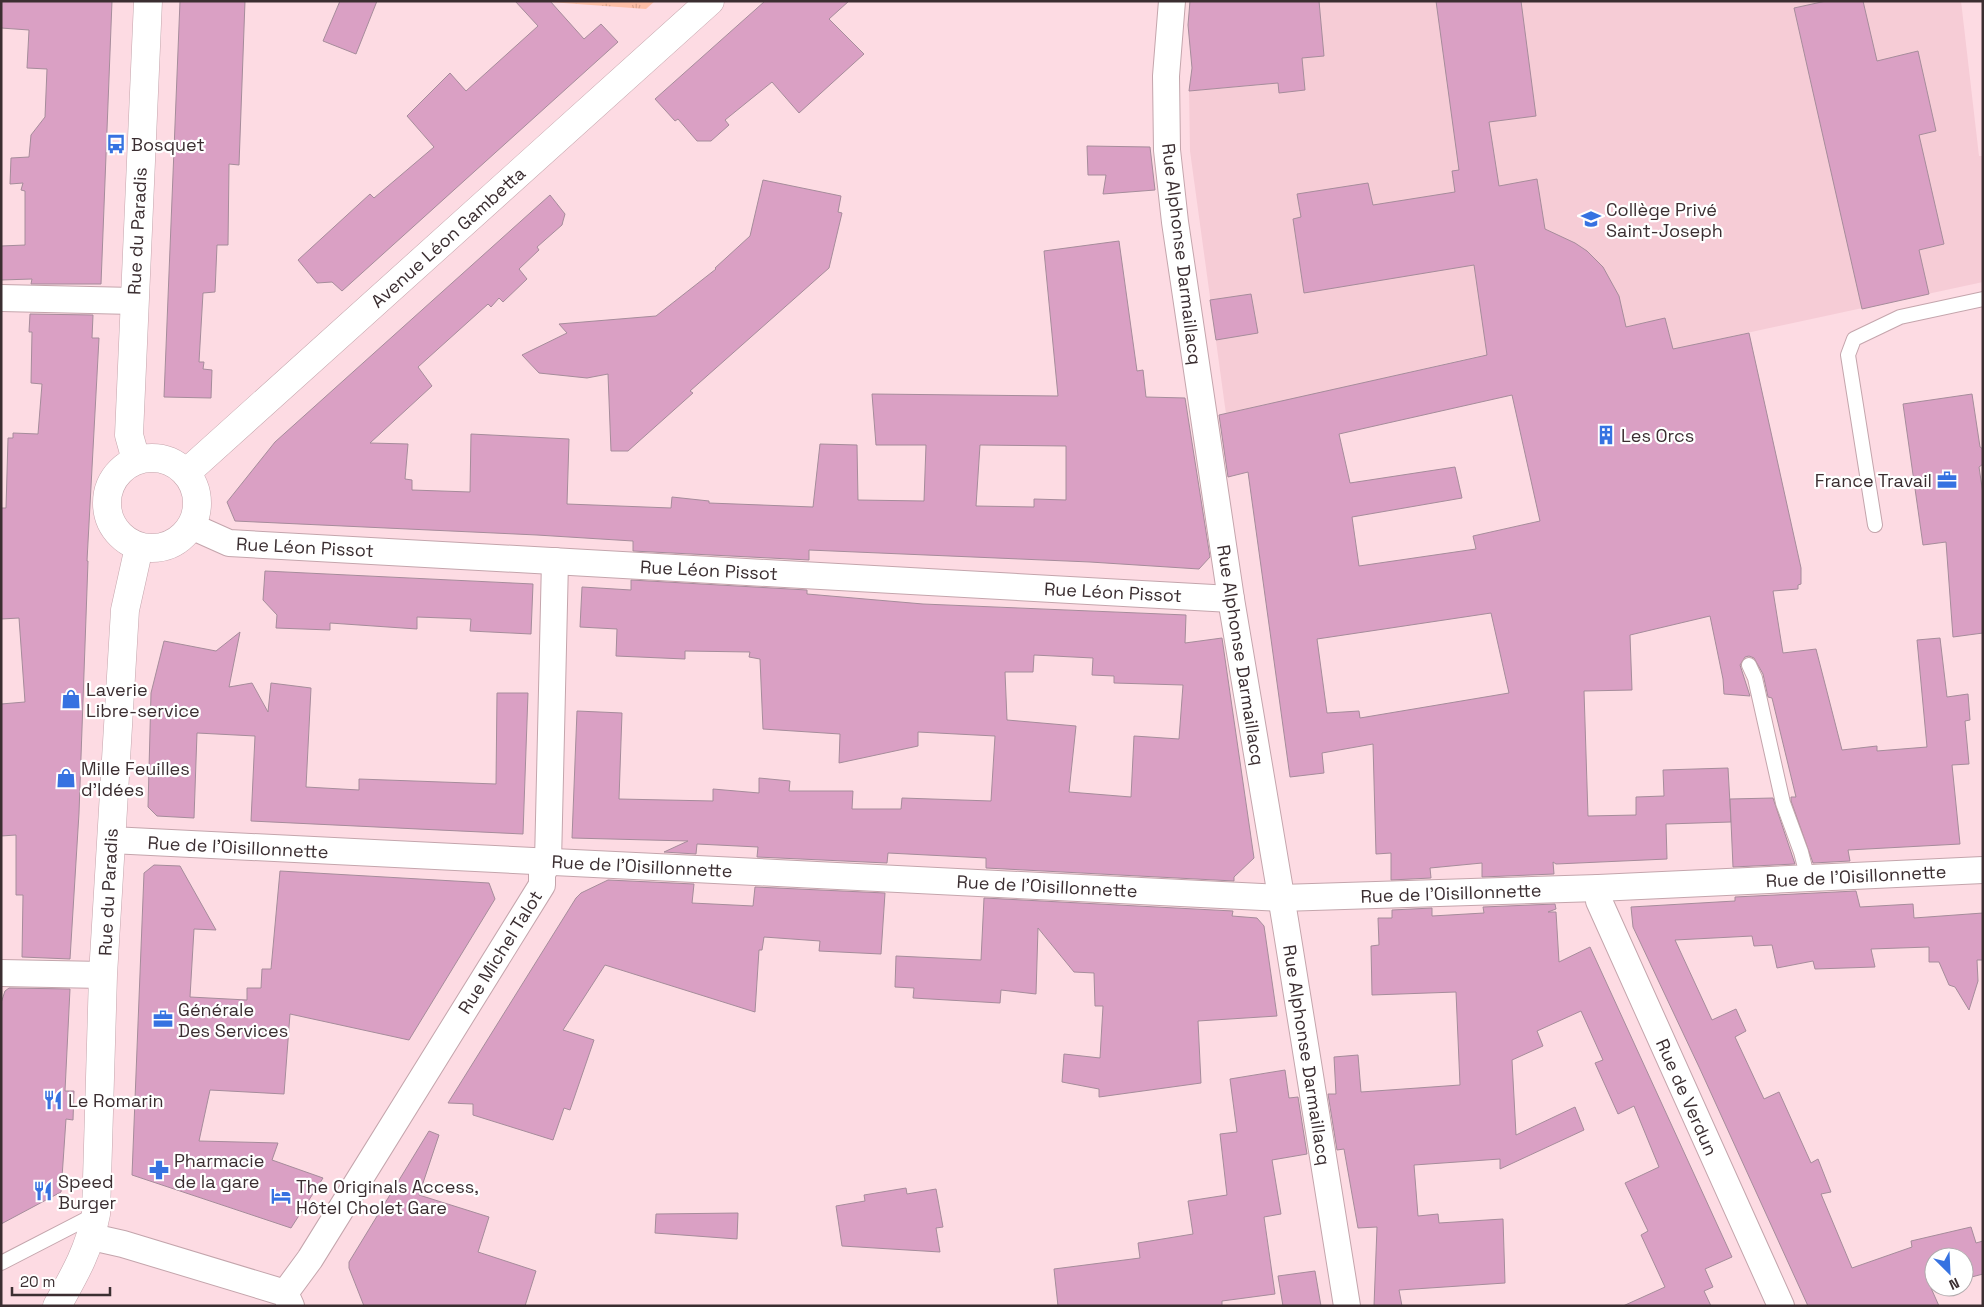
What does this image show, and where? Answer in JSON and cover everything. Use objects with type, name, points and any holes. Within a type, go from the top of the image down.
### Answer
[{"type":"street","name":"Rue du Paradis","points":[[136,460],[129,435],[148,1]]},
{"type":"street","name":"Avenue Léon Gambetta","points":[[186,473],[710,1]]},
{"type":"street","name":"Rue Alphonse Darmaillacq","points":[[1172,1],[1166,76],[1169,163],[1175,222],[1231,599],[1347,1306]]},
{"type":"street","points":[[1,298],[134,302]]},
{"type":"street","points":[[149,458],[163,459],[175,464],[186,473],[194,485],[197,499],[196,513],[191,526],[182,538],[169,545],[154,549],[139,547],[126,541],[116,532],[109,519],[106,505],[108,491],[114,478],[124,468],[136,460],[149,458]]},
{"type":"street","name":"Rue Léon Pissot","points":[[191,526],[229,543],[1231,599]]},
{"type":"street","name":"Rue du Paradis","points":[[94,1225],[103,976],[125,610],[139,547]]},
{"type":"street","name":"Rue Michel Talot","points":[[288,1300],[310,1259],[542,885],[542,874],[548,862],[555,561]]},
{"type":"street","name":"Rue de l’Oisillonnette","points":[[111,840],[1281,898],[1598,888],[1983,870]]},
{"type":"street","name":"Rue de Verdun","points":[[1598,888],[1599,901],[1602,908],[1781,1306]]},
{"type":"street","points":[[1,973],[103,976]]},
{"type":"street","points":[[57,1306],[78,1267],[94,1225],[123,1244],[288,1300]]},
{"type":"lane","points":[[1875,525],[1848,356],[1854,339],[1900,317],[1983,299]]},
{"type":"lane","points":[[1749,664],[1755,678],[1783,803],[1801,852],[1808,879]]},
{"type":"lane","points":[[1,1263],[94,1225]]},
{"type":"shaded area","name":"Collège Privé Saint-Joseph","points":[[1319,1],[1961,1],[1979,156],[1983,156],[1983,282],[1673,349],[1665,318],[1485,359],[1483,355],[1226,414],[1190,151],[1189,91],[1261,85],[1258,62],[1324,56]]},
{"type":"green space","points":[[536,1],[655,1],[646,9]]},
{"type":"building","points":[[1,1],[112,1],[101,284],[31,284],[32,279],[1,280],[1,246],[25,245],[25,191],[21,190],[23,183],[10,184],[11,158],[29,157],[31,135],[45,117],[47,69],[27,68],[29,30],[1,28]]},
{"type":"building","points":[[180,1],[245,1],[239,165],[229,164],[228,245],[217,245],[215,292],[203,293],[199,362],[204,362],[203,369],[212,370],[211,398],[164,397]]},
{"type":"building","points":[[340,1],[377,1],[356,54],[323,41]]},
{"type":"building","points":[[515,1],[550,1],[584,39],[601,24],[618,42],[342,291],[332,282],[317,283],[298,260],[370,194],[374,198],[434,147],[407,116],[450,73],[466,91],[538,26]]},
{"type":"building","points":[[765,1],[849,1],[829,19],[864,54],[799,113],[772,82],[725,120],[729,125],[711,141],[697,141],[678,119],[675,121],[655,99]]},
{"type":"building","points":[[1190,1],[1319,1],[1324,56],[1302,58],[1305,90],[1279,93],[1278,83],[1189,91],[1192,68],[1188,25]]},
{"type":"building","points":[[1436,1],[1521,1],[1536,116],[1489,122],[1499,186],[1537,179],[1545,229],[1575,243],[1587,251],[1603,267],[1619,296],[1626,327],[1665,318],[1673,349],[1749,333],[1801,568],[1801,584],[1798,585],[1798,589],[1773,591],[1783,653],[1816,649],[1842,750],[1877,746],[1877,751],[1927,747],[1917,640],[1940,638],[1947,697],[1968,694],[1970,720],[1965,721],[1969,764],[1952,765],[1960,844],[1848,850],[1850,861],[1813,863],[1791,801],[1791,797],[1796,797],[1772,698],[1768,697],[1763,674],[1754,658],[1745,657],[1740,665],[1750,696],[1724,694],[1723,679],[1710,616],[1630,635],[1632,690],[1584,691],[1588,816],[1636,815],[1636,797],[1664,796],[1663,770],[1728,768],[1731,822],[1666,824],[1667,859],[1556,864],[1553,862],[1554,874],[1482,877],[1482,863],[1430,868],[1431,878],[1391,880],[1391,853],[1376,854],[1373,744],[1322,753],[1324,773],[1290,777],[1248,472],[1228,477],[1219,415],[1487,355],[1474,265],[1304,293],[1293,219],[1301,217],[1297,194],[1368,183],[1373,205],[1455,192],[1452,171],[1459,170]],"holes":[[[1512,395],[1540,521],[1473,536],[1476,549],[1359,566],[1352,517],[1462,498],[1455,467],[1350,483],[1339,434]],[[1491,613],[1509,693],[1360,718],[1359,711],[1327,713],[1317,639]]]},
{"type":"building","points":[[1826,1],[1863,1],[1877,61],[1918,51],[1936,131],[1919,135],[1944,244],[1919,250],[1929,294],[1862,309],[1794,8]]},
{"type":"building","points":[[1087,146],[1150,147],[1155,190],[1103,194],[1106,175],[1088,175]]},
{"type":"building","points":[[763,180],[841,196],[838,212],[842,213],[829,268],[690,391],[693,393],[628,451],[611,451],[608,374],[587,378],[539,373],[522,355],[567,333],[559,324],[656,316],[716,269],[750,236]]},
{"type":"building","points":[[550,195],[565,214],[562,225],[537,247],[539,250],[519,269],[527,279],[503,302],[499,298],[491,307],[488,304],[418,367],[432,386],[370,443],[408,444],[405,479],[412,480],[412,490],[470,492],[471,434],[569,439],[567,504],[671,508],[672,497],[709,501],[709,503],[813,507],[820,444],[857,445],[858,500],[924,501],[926,445],[876,445],[872,394],[1058,396],[1044,251],[1119,241],[1137,371],[1143,370],[1146,397],[1185,398],[1210,557],[1199,569],[1090,562],[809,550],[809,560],[633,551],[633,541],[235,521],[227,502],[275,442]],"holes":[[[980,445],[1066,446],[1066,500],[1034,499],[1034,507],[976,506]]]},
{"type":"building","points":[[1251,294],[1258,333],[1216,340],[1210,300]]},
{"type":"building","points":[[30,314],[93,315],[92,338],[99,338],[87,561],[79,813],[70,959],[22,957],[23,895],[16,895],[16,835],[1,836],[1,704],[25,702],[19,618],[1,619],[1,508],[6,508],[8,438],[13,438],[13,433],[38,434],[42,384],[31,383],[32,332],[29,332]]},
{"type":"building","name":"France Travail","points":[[1972,394],[1980,447],[1983,449],[1983,464],[1979,467],[1983,494],[1983,633],[1953,637],[1946,542],[1923,545],[1903,404]]},
{"type":"building","points":[[265,571],[533,584],[531,634],[470,631],[471,619],[417,617],[417,629],[330,623],[330,630],[276,628],[277,615],[263,600]]},
{"type":"building","points":[[631,580],[807,590],[807,594],[923,604],[1186,615],[1185,643],[1222,638],[1254,858],[1234,877],[1234,881],[986,868],[986,858],[888,853],[887,863],[757,857],[758,847],[697,844],[696,854],[664,852],[688,841],[572,838],[577,711],[622,713],[619,799],[713,801],[713,789],[759,793],[759,778],[790,781],[789,791],[853,791],[852,809],[901,809],[902,798],[991,801],[995,736],[918,732],[918,746],[839,763],[840,734],[763,729],[760,659],[749,657],[750,652],[685,651],[685,659],[616,656],[617,629],[580,627],[582,587],[631,590]],"holes":[[[1034,655],[1093,658],[1092,675],[1114,676],[1114,683],[1183,685],[1179,739],[1134,736],[1131,797],[1069,792],[1076,726],[1007,720],[1005,672],[1033,672]]]},
{"type":"building","points":[[240,632],[229,687],[252,683],[268,712],[271,683],[311,688],[306,787],[359,790],[359,779],[496,784],[497,693],[528,693],[523,834],[251,821],[255,736],[197,733],[194,818],[157,816],[148,807],[151,693],[164,641],[216,651]]},
{"type":"building","points":[[1773,798],[1795,864],[1733,867],[1730,799]]},
{"type":"building","points":[[154,865],[180,866],[216,930],[194,929],[190,997],[247,1000],[247,988],[261,988],[262,969],[271,969],[280,871],[489,883],[495,899],[409,1040],[290,1014],[284,1094],[210,1090],[199,1141],[278,1143],[272,1160],[323,1178],[291,1228],[132,1175],[144,873]]},
{"type":"building","points":[[608,880],[694,884],[692,903],[753,906],[755,887],[885,893],[881,954],[819,951],[820,941],[764,937],[762,950],[759,950],[755,1012],[605,965],[563,1030],[594,1040],[570,1110],[564,1108],[553,1140],[473,1115],[473,1104],[448,1103],[576,898],[581,893]]},
{"type":"building","points":[[1856,891],[1860,907],[1913,904],[1914,918],[1983,913],[1983,960],[1977,960],[1978,981],[1969,1010],[1955,987],[1949,985],[1939,962],[1929,962],[1929,947],[1871,949],[1875,967],[1815,969],[1813,961],[1777,968],[1772,945],[1754,946],[1752,936],[1675,940],[1712,1020],[1736,1009],[1746,1031],[1735,1037],[1764,1099],[1779,1092],[1811,1163],[1818,1159],[1831,1192],[1821,1194],[1852,1268],[1912,1247],[1911,1241],[1971,1227],[1976,1243],[1983,1241],[1983,1274],[1974,1276],[1974,1247],[1924,1247],[1924,1297],[1935,1297],[1939,1306],[1808,1306],[1633,927],[1631,907],[1735,901],[1735,897]]},
{"type":"building","points":[[984,898],[1233,911],[1232,916],[1257,918],[1264,926],[1277,1016],[1198,1021],[1201,1083],[1099,1097],[1099,1089],[1062,1082],[1064,1054],[1100,1058],[1103,1006],[1095,1006],[1094,973],[1074,972],[1038,928],[1036,994],[1001,990],[1000,1003],[913,998],[914,988],[895,987],[896,956],[981,960]]},
{"type":"building","points":[[1555,904],[1556,909],[1548,912],[1556,912],[1559,962],[1590,947],[1732,1257],[1705,1269],[1713,1287],[1704,1291],[1711,1306],[1623,1306],[1665,1287],[1641,1235],[1648,1231],[1625,1183],[1659,1167],[1634,1106],[1618,1114],[1595,1063],[1603,1060],[1581,1011],[1537,1031],[1543,1046],[1512,1060],[1516,1135],[1575,1107],[1584,1130],[1500,1169],[1500,1159],[1414,1165],[1418,1216],[1438,1214],[1439,1223],[1503,1219],[1505,1283],[1399,1290],[1402,1306],[1374,1306],[1377,1227],[1358,1228],[1344,1149],[1337,1150],[1328,1094],[1336,1094],[1334,1057],[1358,1055],[1361,1092],[1460,1085],[1456,992],[1372,995],[1371,946],[1379,945],[1378,918],[1392,918],[1392,910],[1432,908],[1432,916],[1484,913],[1483,907]]},
{"type":"building","points":[[9,988],[70,989],[65,1091],[74,1091],[73,1120],[66,1119],[61,1192],[1,1224],[1,1003],[5,991]]},
{"type":"building","points":[[1285,1070],[1289,1098],[1298,1097],[1307,1154],[1272,1160],[1281,1214],[1264,1217],[1275,1294],[1222,1301],[1222,1306],[1058,1306],[1054,1269],[1140,1258],[1138,1243],[1193,1234],[1188,1201],[1227,1195],[1220,1134],[1237,1132],[1230,1079]]},
{"type":"building","points":[[429,1131],[439,1135],[419,1195],[489,1217],[478,1252],[536,1271],[525,1306],[364,1306],[349,1268],[349,1262]]},
{"type":"building","points":[[906,1188],[907,1194],[936,1189],[943,1227],[936,1228],[940,1252],[842,1246],[836,1206],[865,1201],[864,1195]]},
{"type":"building","points":[[738,1213],[737,1239],[655,1233],[656,1214]]},
{"type":"building","points":[[1315,1271],[1321,1306],[1283,1306],[1278,1276]]},
{"type":"place","name":"Bosquet","points":[[116,144]]},
{"type":"place","name":"Collège Privé Saint-Joseph","points":[[1591,219]]},
{"type":"place","name":"Les Orcs","points":[[1606,435]]},
{"type":"place","name":"France Travail","points":[[1947,480]]},
{"type":"place","name":"Laverie Libre-service","points":[[71,699]]},
{"type":"place","name":"Mille Feuilles d'Idées","points":[[66,778]]},
{"type":"place","name":"Générale Des Services","points":[[163,1019]]},
{"type":"place","name":"Le Romarin","points":[[53,1100]]},
{"type":"place","name":"Pharmacie de la gare","points":[[159,1170]]},
{"type":"place","name":"Speed Burger","points":[[43,1191]]},
{"type":"place","name":"The Originals Access, Hôtel Cholet Gare","points":[[281,1196]]}]
